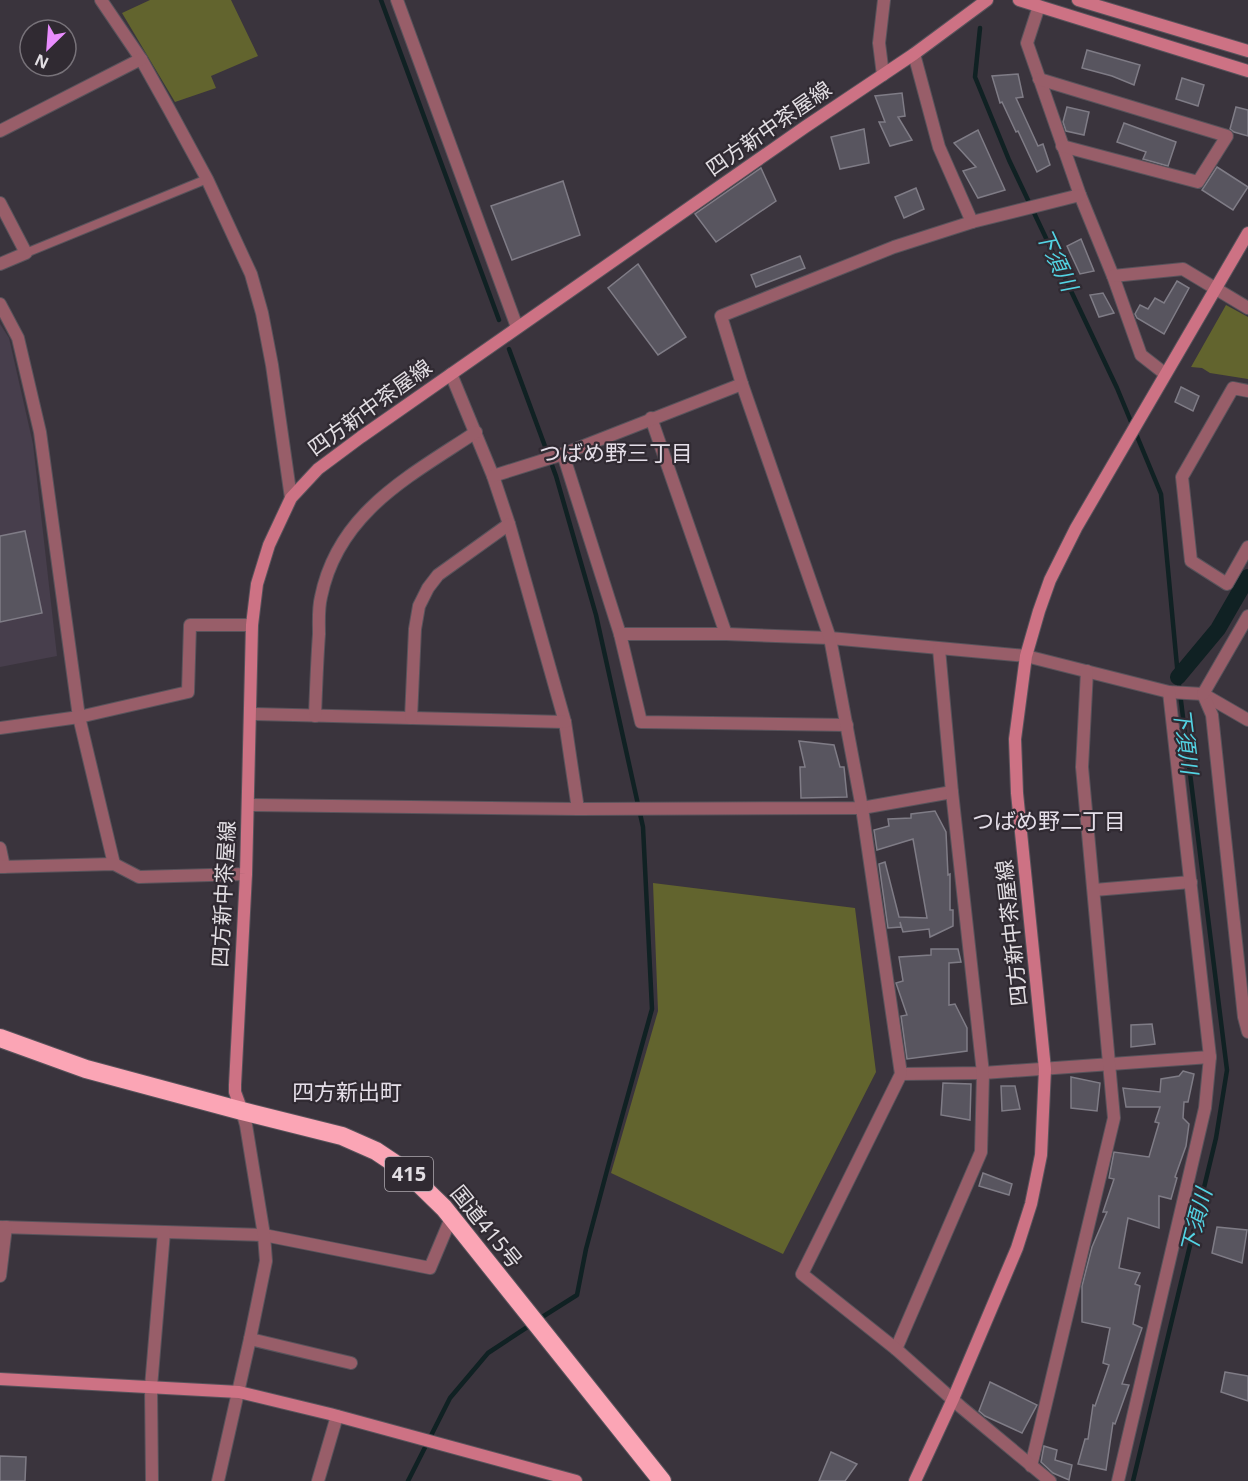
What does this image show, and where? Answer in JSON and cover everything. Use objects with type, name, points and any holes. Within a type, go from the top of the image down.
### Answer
[{"type":"highway","name":"国道415号","points":[[0,1038],[86,1069],[342,1136],[376,1151],[406,1171],[431,1194],[451,1218],[662,1481]]},
{"type":"main road","name":"四方新中茶屋線","points":[[242,1111],[235,1092],[235,1085],[246,874],[252,625],[257,584],[263,564],[269,545],[291,498],[318,469],[517,327],[914,54],[987,0]]},
{"type":"main road","points":[[1019,0],[1248,71]]},
{"type":"main road","points":[[1078,0],[1248,51]]},
{"type":"main road","name":"四方新中茶屋線","points":[[915,1481],[1017,1248],[1041,1155],[1045,1069],[1017,793],[1015,739],[1026,656],[1050,580],[1076,528],[1248,232]]},
{"type":"main road","points":[[0,1379],[239,1392],[337,1416],[576,1481]]},
{"type":"street","points":[[101,0],[141,59],[207,179],[250,274],[262,313],[272,365],[291,498]]},
{"type":"street","points":[[397,0],[517,327]]},
{"type":"street","points":[[883,75],[879,43],[884,0]]},
{"type":"street","points":[[1039,6],[1027,44],[1062,146],[1141,355],[1164,374]]},
{"type":"street","points":[[914,54],[939,147],[972,222]]},
{"type":"street","points":[[0,131],[141,59]]},
{"type":"street","points":[[1039,79],[1227,136],[1198,182],[1062,146]]},
{"type":"street","points":[[1050,1481],[896,1349],[802,1274],[901,1074],[862,808],[830,638],[742,384],[721,316],[894,248],[972,222],[1080,195]]},
{"type":"street","points":[[0,202],[26,253],[0,264]]},
{"type":"street","points":[[1113,276],[1183,269],[1248,308]]},
{"type":"street","points":[[0,304],[18,338],[40,432],[79,717],[114,864]]},
{"type":"street","points":[[451,374],[476,432],[509,524],[565,722],[578,809]]},
{"type":"street","points":[[493,476],[563,454],[742,384]]},
{"type":"street","points":[[1248,392],[1233,388],[1182,477],[1191,561],[1227,584],[1248,547]]},
{"type":"street","points":[[651,418],[726,634]]},
{"type":"street","points":[[315,716],[321,598],[329,570],[344,541],[363,514],[386,492],[476,432]]},
{"type":"street","points":[[563,454],[620,634],[641,722],[847,726]]},
{"type":"street","points":[[411,718],[415,629],[419,606],[428,588],[438,575],[509,524]]},
{"type":"street","points":[[1203,694],[1248,616]]},
{"type":"street","points":[[0,728],[79,717],[188,692],[190,625],[252,625]]},
{"type":"street","points":[[620,634],[726,634],[830,638],[1026,656],[1169,692],[1203,694],[1248,720]]},
{"type":"street","points":[[896,1349],[981,1152],[983,1072],[952,792],[939,649]]},
{"type":"street","points":[[1031,1466],[1114,1118],[1082,768],[1088,671]]},
{"type":"street","points":[[1118,1481],[1205,1108],[1210,1057],[1169,692]]},
{"type":"street","points":[[1203,694],[1212,715],[1244,1017],[1248,1032]]},
{"type":"street","points":[[250,714],[565,722]]},
{"type":"street","points":[[248,805],[578,809],[862,808],[952,792]]},
{"type":"street","points":[[0,848],[2,867],[114,864],[139,876],[246,874]]},
{"type":"street","points":[[1094,890],[1191,882]]},
{"type":"street","points":[[901,1074],[1045,1069],[1210,1057]]},
{"type":"street","points":[[218,1481],[266,1261],[264,1234],[242,1111]]},
{"type":"street","points":[[0,1276],[3,1227],[264,1234],[430,1268],[451,1218]]},
{"type":"street","points":[[152,1481],[151,1387],[164,1232]]},
{"type":"street","points":[[250,1339],[351,1363]]},
{"type":"street","points":[[318,1481],[337,1416]]},
{"type":"lane","points":[[26,253],[207,179]]},
{"type":"shaded area","points":[[0,324],[9,338],[33,444],[57,656],[0,667]]},
{"type":"green space","points":[[150,0],[231,0],[258,56],[211,76],[216,88],[175,102],[122,13]]},
{"type":"green space","points":[[1226,305],[1248,317],[1248,379],[1210,373],[1202,368],[1191,367]]},
{"type":"green space","points":[[653,883],[855,908],[876,1072],[783,1254],[611,1173],[658,1011]]},
{"type":"building","points":[[1087,50],[1140,65],[1134,85],[1082,68]]},
{"type":"building","points":[[1018,74],[1023,97],[1016,98],[1038,146],[1043,144],[1050,165],[1037,172],[1018,131],[1016,132],[1002,102],[1000,103],[992,76]]},
{"type":"building","points":[[1182,78],[1204,85],[1198,106],[1176,99]]},
{"type":"building","points":[[902,93],[905,116],[898,117],[912,140],[890,146],[879,122],[885,122],[875,96]]},
{"type":"building","points":[[1067,107],[1089,112],[1084,135],[1066,131],[1063,122]]},
{"type":"building","points":[[1236,107],[1248,110],[1248,136],[1230,129]]},
{"type":"building","points":[[1124,123],[1176,142],[1168,166],[1143,159],[1146,152],[1117,142]]},
{"type":"building","points":[[864,129],[869,163],[840,169],[831,137]]},
{"type":"building","points":[[978,130],[1005,190],[978,198],[963,171],[976,167],[954,143]]},
{"type":"building","points":[[1217,167],[1248,187],[1233,210],[1202,190]]},
{"type":"building","points":[[761,168],[776,201],[716,242],[695,214]]},
{"type":"building","points":[[563,181],[580,235],[512,260],[491,206]]},
{"type":"building","points":[[916,188],[924,209],[904,218],[895,197]]},
{"type":"building","points":[[1081,239],[1094,271],[1080,274],[1067,246]]},
{"type":"building","points":[[800,256],[805,268],[756,287],[751,275]]},
{"type":"building","points":[[638,264],[686,337],[658,355],[608,288]]},
{"type":"building","points":[[1177,281],[1189,288],[1164,334],[1137,318],[1135,314],[1140,305],[1148,309],[1155,298],[1164,303]]},
{"type":"building","points":[[1103,293],[1114,313],[1099,317],[1090,295]]},
{"type":"building","points":[[1181,387],[1199,396],[1193,411],[1175,402]]},
{"type":"building","points":[[25,531],[42,613],[0,622],[0,536]]},
{"type":"building","points":[[799,741],[834,745],[840,767],[844,767],[847,797],[801,798],[800,767],[805,767]]},
{"type":"building","points":[[935,811],[946,832],[948,875],[950,874],[950,910],[953,910],[953,926],[930,937],[929,929],[903,932],[900,922],[901,927],[888,928],[879,864],[885,862],[899,917],[927,918],[913,839],[877,850],[874,830],[889,826],[888,819],[911,818],[911,814]]},
{"type":"building","points":[[931,949],[958,949],[961,962],[949,963],[949,1005],[955,1004],[967,1028],[967,1051],[907,1059],[901,1016],[907,1015],[896,983],[903,981],[899,957],[931,955]]},
{"type":"building","points":[[1152,1024],[1155,1044],[1131,1047],[1131,1025]]},
{"type":"building","points":[[1183,1071],[1194,1074],[1188,1102],[1184,1102],[1183,1118],[1189,1124],[1186,1146],[1175,1177],[1177,1178],[1171,1199],[1159,1196],[1159,1228],[1128,1218],[1119,1268],[1140,1273],[1135,1284],[1140,1286],[1133,1324],[1142,1328],[1122,1384],[1129,1385],[1115,1424],[1113,1423],[1106,1470],[1078,1464],[1085,1439],[1088,1439],[1093,1405],[1095,1406],[1109,1365],[1103,1363],[1110,1328],[1082,1322],[1082,1286],[1092,1247],[1107,1212],[1103,1212],[1114,1179],[1109,1178],[1114,1152],[1149,1157],[1159,1123],[1155,1122],[1160,1107],[1126,1107],[1123,1088],[1160,1092],[1161,1079],[1179,1076]]},
{"type":"building","points":[[1071,1077],[1100,1083],[1097,1111],[1071,1108]]},
{"type":"building","points":[[943,1083],[971,1084],[970,1120],[941,1115]]},
{"type":"building","points":[[1001,1086],[1015,1086],[1020,1109],[1002,1111]]},
{"type":"building","points":[[983,1173],[1012,1184],[1009,1195],[979,1186]]},
{"type":"building","points":[[1217,1227],[1247,1230],[1242,1263],[1212,1253]]},
{"type":"building","points":[[1225,1372],[1248,1376],[1248,1401],[1221,1392]]},
{"type":"building","points":[[990,1382],[1037,1405],[1022,1433],[979,1411]]},
{"type":"building","points":[[1044,1446],[1057,1450],[1055,1460],[1072,1465],[1069,1480],[1053,1473],[1041,1462]]},
{"type":"building","points":[[831,1452],[857,1464],[845,1481],[819,1481]]},
{"type":"building","points":[[0,1456],[26,1457],[25,1481],[0,1481]]},
{"type":"waterway","points":[[381,0],[499,320]]},
{"type":"waterway","name":"下須川","points":[[980,28],[975,77],[1009,160],[1117,388],[1161,494],[1178,677],[1227,1070],[1216,1138],[1133,1481]]},
{"type":"waterway","points":[[509,349],[556,476],[596,615],[643,827],[652,1009],[586,1249],[577,1295],[539,1319]]},
{"type":"waterway","points":[[1178,677],[1218,629],[1248,577]]},
{"type":"waterway","points":[[408,1481],[450,1398],[488,1353],[532,1324]]},
{"type":"district","name":"つばめ野三丁目","points":[[616,453]]},
{"type":"district","name":"つばめ野二丁目","points":[[1049,821]]},
{"type":"district","name":"四方新出町","points":[[347,1092]]}]
